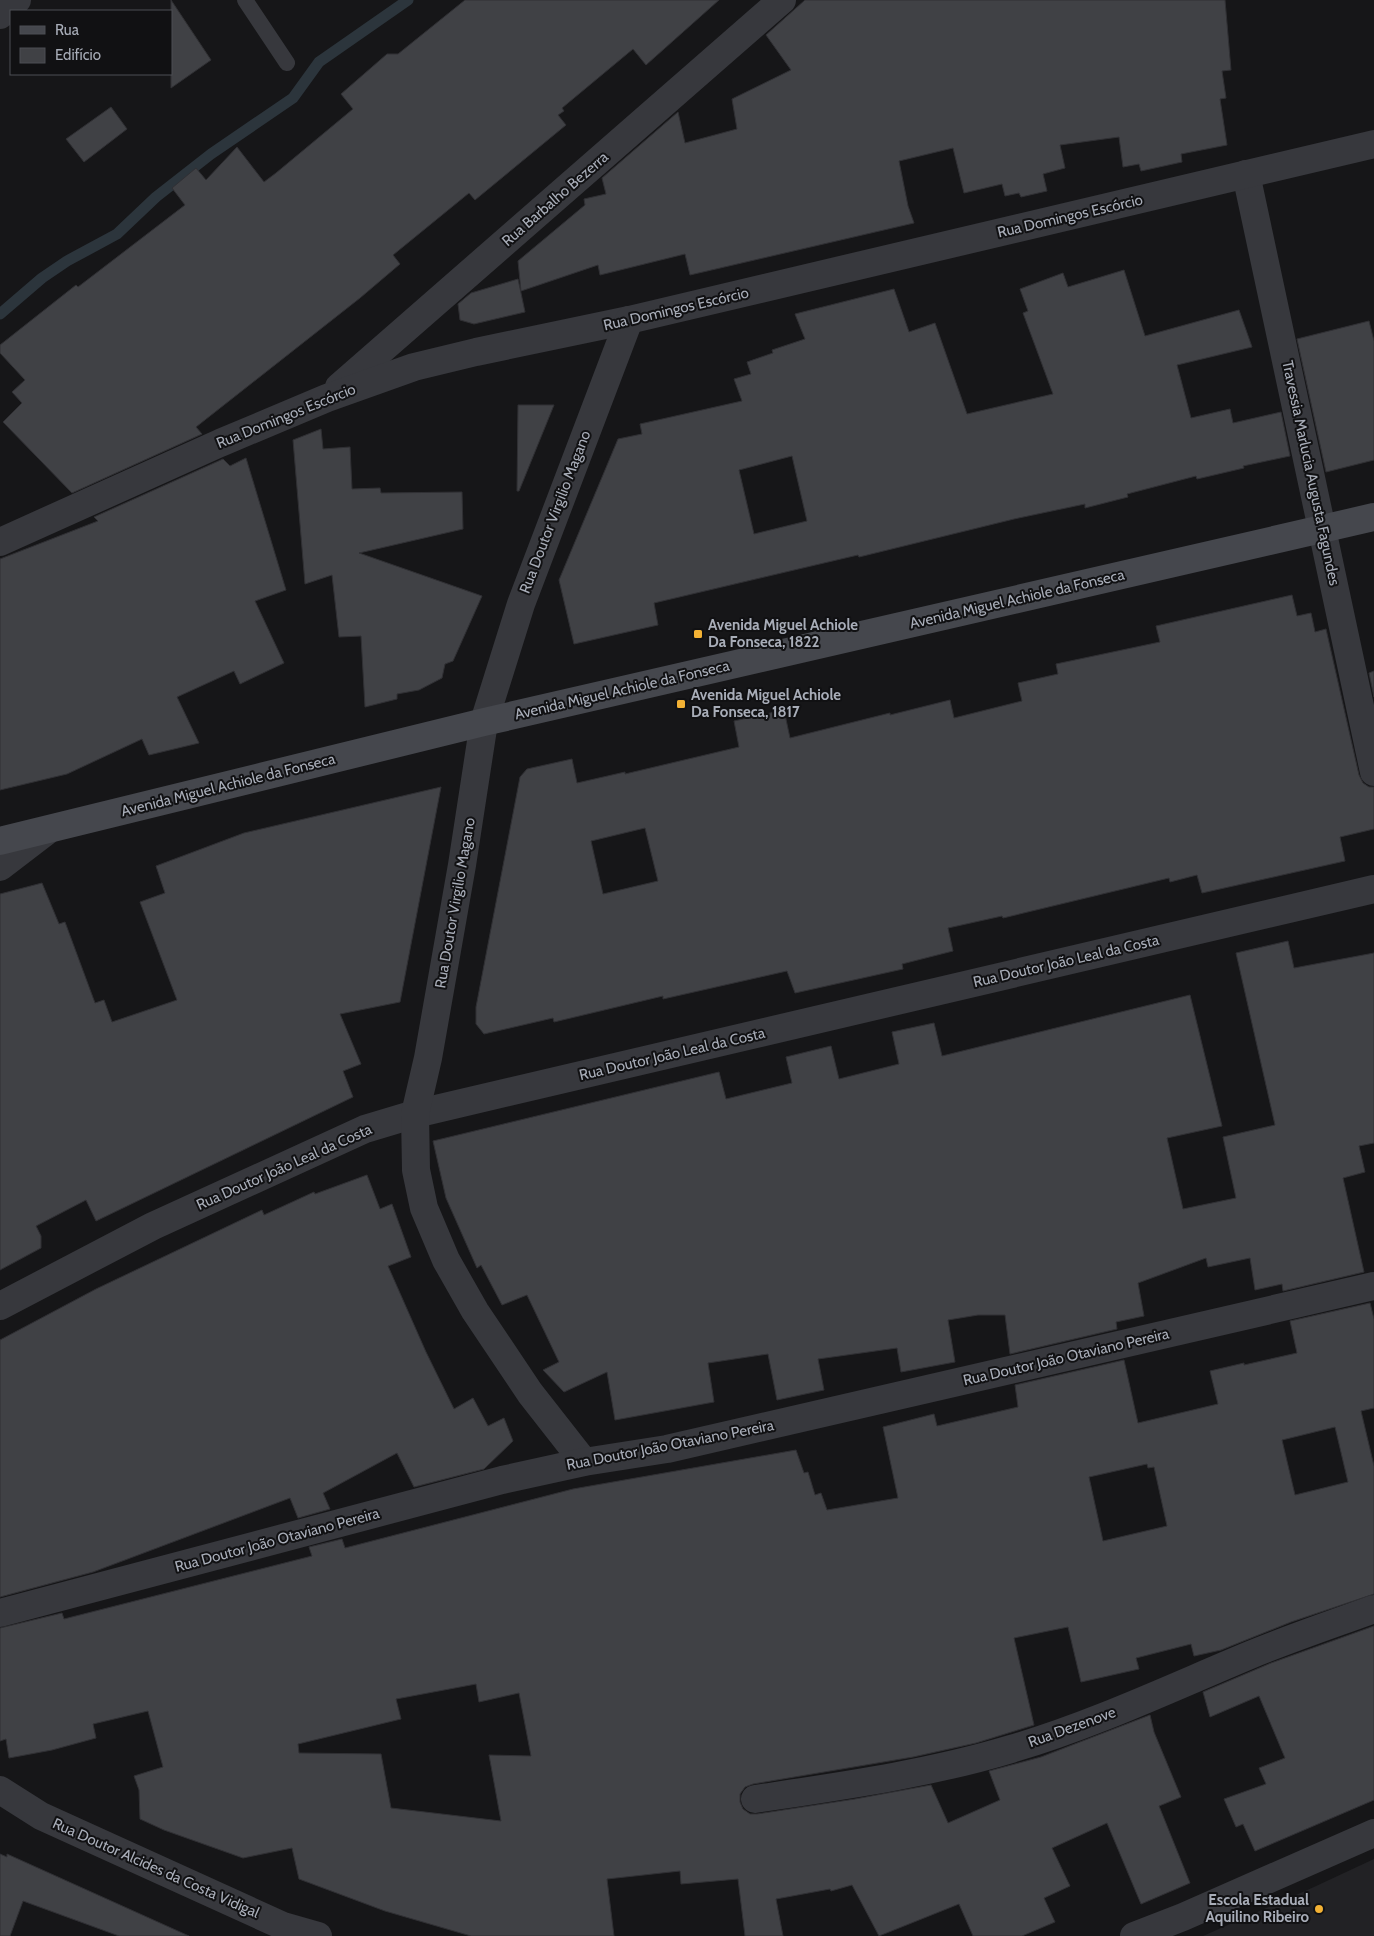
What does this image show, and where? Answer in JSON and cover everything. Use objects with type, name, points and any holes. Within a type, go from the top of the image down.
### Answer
[{"type":"street","points":[[0,15],[17,0]]},
{"type":"street","name":"Rua Barbalho Bezerra","points":[[327,398],[782,0]]},
{"type":"street","name":"Rua Domingos Escórcio","points":[[0,542],[220,443],[327,398],[414,367],[629,320],[1374,144]]},
{"type":"street","name":"Travessia Marlucia Augusta Fagundes","points":[[1246,174],[1374,772]]},
{"type":"street","name":"Rua Doutor Virgilio Magano","points":[[584,1462],[530,1393],[475,1311],[446,1260],[424,1208],[416,1170],[415,1114],[428,1058],[462,865],[484,722],[521,604],[629,320]]},
{"type":"street","name":"Avenida Miguel Achiole da Fonseca","points":[[0,867],[47,830],[484,722],[1374,517]]},
{"type":"street","points":[[0,841],[47,830]]},
{"type":"street","name":"Rua Doutor João Leal da Costa","points":[[0,1306],[153,1226],[365,1129],[415,1114],[1374,889]]},
{"type":"street","name":"Rua Doutor João Otaviano Pereira","points":[[0,1614],[493,1482],[584,1462],[667,1448],[1374,1286]]},
{"type":"street","name":"Rua Dezenove","points":[[755,1799],[827,1788],[956,1764],[1012,1749],[1094,1721],[1253,1654],[1374,1609]]},
{"type":"street","name":"Rua Doutor Alcides da Costa Vidigal","points":[[0,1790],[41,1816],[283,1926],[318,1936]]},
{"type":"street","points":[[1134,1936],[1184,1917],[1374,1833]]},
{"type":"lane","points":[[246,0],[287,63]]},
{"type":"shaded area","name":"Escola Estadual Aquilino Ribeiro","points":[[1374,1859],[1374,1936],[1203,1936],[1314,1887]]},
{"type":"building","points":[[171,0],[211,60],[171,88],[172,10]]},
{"type":"building","points":[[465,0],[719,0],[646,65],[633,49],[562,108],[564,111],[558,115],[566,125],[475,200],[469,193],[393,255],[400,264],[360,298],[196,427],[202,434],[72,493],[3,422],[22,403],[12,392],[25,380],[0,353],[0,345],[76,285],[78,287],[185,205],[172,188],[196,168],[206,180],[237,147],[264,182],[353,109],[341,94],[387,54],[398,54]]},
{"type":"building","points":[[805,0],[1225,0],[1231,70],[1222,71],[1226,98],[1220,99],[1227,145],[1181,154],[1182,162],[1141,171],[1139,164],[1123,167],[1119,137],[1060,145],[1065,168],[1043,174],[1047,191],[1021,197],[1019,193],[1005,196],[1002,184],[964,193],[953,148],[899,161],[908,206],[914,223],[690,275],[685,254],[600,275],[598,265],[521,291],[518,261],[585,205],[584,199],[606,194],[602,178],[678,112],[685,143],[737,129],[732,99],[791,70],[766,35]]},
{"type":"building","points":[[111,107],[127,129],[84,162],[66,139]]},
{"type":"building","points":[[1124,270],[1145,336],[1239,310],[1252,347],[1177,365],[1191,418],[1230,409],[1233,423],[1281,412],[1290,456],[1243,466],[1244,468],[1197,479],[1196,476],[1127,494],[1128,497],[1085,508],[1085,504],[1014,519],[859,557],[858,555],[654,603],[658,625],[574,644],[559,580],[618,439],[642,434],[640,424],[742,401],[734,379],[751,374],[747,362],[773,353],[772,350],[805,339],[795,314],[894,289],[909,332],[935,323],[967,414],[1053,394],[1023,313],[1028,311],[1020,289],[1063,273],[1068,287]],"holes":[[[792,456],[807,521],[754,534],[739,470]]]},
{"type":"building","points":[[518,279],[525,312],[474,324],[460,320],[458,304],[471,293]]},
{"type":"building","points":[[1369,321],[1374,341],[1374,460],[1326,472],[1297,339]]},
{"type":"building","points":[[518,405],[554,405],[519,491],[517,491]]},
{"type":"building","points":[[321,429],[323,449],[350,447],[352,489],[380,488],[381,493],[462,492],[463,529],[359,553],[482,596],[453,661],[445,664],[442,678],[419,690],[397,694],[397,699],[365,707],[361,636],[339,637],[332,575],[305,584],[293,440]]},
{"type":"building","points":[[246,458],[286,590],[255,601],[284,663],[240,684],[234,671],[177,697],[199,743],[149,755],[142,739],[67,774],[0,790],[0,559],[98,521],[94,517],[223,459],[230,466]]},
{"type":"building","points":[[1292,595],[1297,616],[1311,613],[1315,632],[1326,629],[1359,775],[1363,783],[1369,787],[1374,787],[1374,829],[1340,837],[1345,861],[1202,893],[1197,875],[1170,882],[1169,878],[1003,918],[1002,916],[948,928],[953,951],[902,964],[903,969],[795,993],[787,971],[663,999],[663,996],[554,1022],[553,1018],[484,1034],[476,1024],[476,1007],[520,777],[527,769],[572,759],[577,783],[625,772],[625,774],[739,747],[734,721],[784,710],[790,738],[950,700],[954,718],[1022,701],[1018,683],[1058,674],[1056,664],[1160,642],[1156,626]],"holes":[[[645,828],[658,881],[603,894],[591,841]]]},
{"type":"building","points":[[1374,671],[1374,697],[1369,673]]},
{"type":"building","points":[[441,787],[400,1002],[340,1014],[361,1064],[343,1071],[353,1097],[96,1221],[86,1200],[36,1226],[41,1236],[41,1248],[0,1270],[0,894],[42,883],[59,924],[65,922],[95,1003],[104,1000],[112,1022],[177,1000],[140,902],[165,893],[156,866],[244,833]]},
{"type":"building","points":[[1288,941],[1294,968],[1374,953],[1374,1143],[1359,1146],[1365,1172],[1343,1178],[1364,1272],[1283,1291],[1282,1284],[1255,1290],[1250,1258],[1208,1267],[1206,1258],[1138,1283],[1144,1316],[1116,1322],[1117,1329],[1010,1354],[1005,1315],[978,1315],[948,1320],[955,1362],[901,1372],[897,1348],[818,1359],[824,1390],[777,1400],[768,1354],[708,1363],[714,1402],[615,1420],[607,1372],[564,1392],[543,1370],[559,1362],[527,1295],[502,1305],[481,1265],[477,1268],[446,1198],[433,1141],[719,1072],[726,1099],[792,1083],[786,1057],[831,1046],[839,1079],[899,1064],[892,1032],[934,1023],[942,1056],[1190,995],[1222,1126],[1167,1138],[1183,1209],[1236,1198],[1223,1137],[1275,1125],[1236,953]]},
{"type":"building","points":[[367,1175],[380,1209],[392,1204],[411,1257],[388,1266],[426,1352],[454,1409],[473,1398],[488,1426],[504,1418],[513,1441],[484,1469],[414,1487],[397,1453],[323,1493],[330,1509],[298,1518],[290,1498],[93,1572],[0,1597],[0,1340],[96,1289],[262,1210],[264,1215],[314,1192],[315,1194]]},
{"type":"building","points":[[1370,1303],[1374,1319],[1374,1408],[1361,1411],[1374,1466],[1374,1594],[1291,1622],[1221,1650],[1194,1656],[1191,1644],[1136,1658],[1139,1669],[1081,1682],[1068,1627],[1014,1638],[1034,1725],[976,1743],[913,1757],[753,1784],[745,1787],[740,1794],[740,1802],[743,1809],[750,1814],[757,1814],[931,1785],[948,1823],[1000,1800],[989,1771],[1041,1757],[1150,1715],[1154,1732],[1181,1797],[1159,1806],[1190,1883],[1141,1904],[1107,1823],[1052,1848],[1070,1886],[1044,1898],[1055,1922],[1022,1936],[973,1936],[959,1904],[879,1936],[852,1885],[831,1891],[830,1889],[776,1899],[783,1936],[745,1936],[738,1879],[681,1884],[680,1871],[607,1879],[614,1936],[471,1936],[385,1911],[299,1879],[292,1848],[243,1858],[164,1830],[140,1819],[139,1790],[134,1776],[163,1767],[148,1711],[93,1724],[96,1738],[52,1750],[9,1758],[6,1739],[0,1741],[0,1628],[62,1613],[64,1619],[312,1556],[309,1547],[342,1539],[345,1548],[573,1489],[796,1450],[804,1473],[808,1472],[815,1495],[821,1493],[827,1510],[898,1498],[883,1427],[934,1414],[937,1426],[1018,1407],[1015,1385],[1124,1360],[1138,1423],[1218,1404],[1210,1371],[1297,1353],[1290,1321]],"holes":[[[1335,1427],[1348,1482],[1295,1495],[1282,1440]],[[1147,1464],[1148,1468],[1154,1467],[1167,1526],[1103,1541],[1089,1477]],[[476,1684],[479,1702],[519,1693],[531,1756],[489,1755],[501,1821],[391,1808],[381,1754],[299,1753],[298,1744],[401,1719],[396,1699]]]},
{"type":"building","points":[[1374,1626],[1374,1800],[1255,1851],[1243,1824],[1236,1827],[1224,1799],[1266,1784],[1259,1768],[1285,1758],[1259,1696],[1210,1717],[1203,1692],[1271,1663]]},
{"type":"building","points":[[0,1854],[7,1857],[7,1854],[189,1936],[119,1936],[23,1901],[10,1936],[0,1936]]},
{"type":"waterway","points":[[0,314],[42,278],[67,261],[117,234],[156,197],[211,154],[293,98],[319,62],[408,0]]},
{"type":"place","name":"Avenida Miguel Achiole Da Fonseca, 1822","points":[[698,634]]},
{"type":"place","name":"Avenida Miguel Achiole Da Fonseca, 1817","points":[[681,704]]},
{"type":"place","name":"Escola Estadual Aquilino Ribeiro","points":[[1319,1909]]}]
